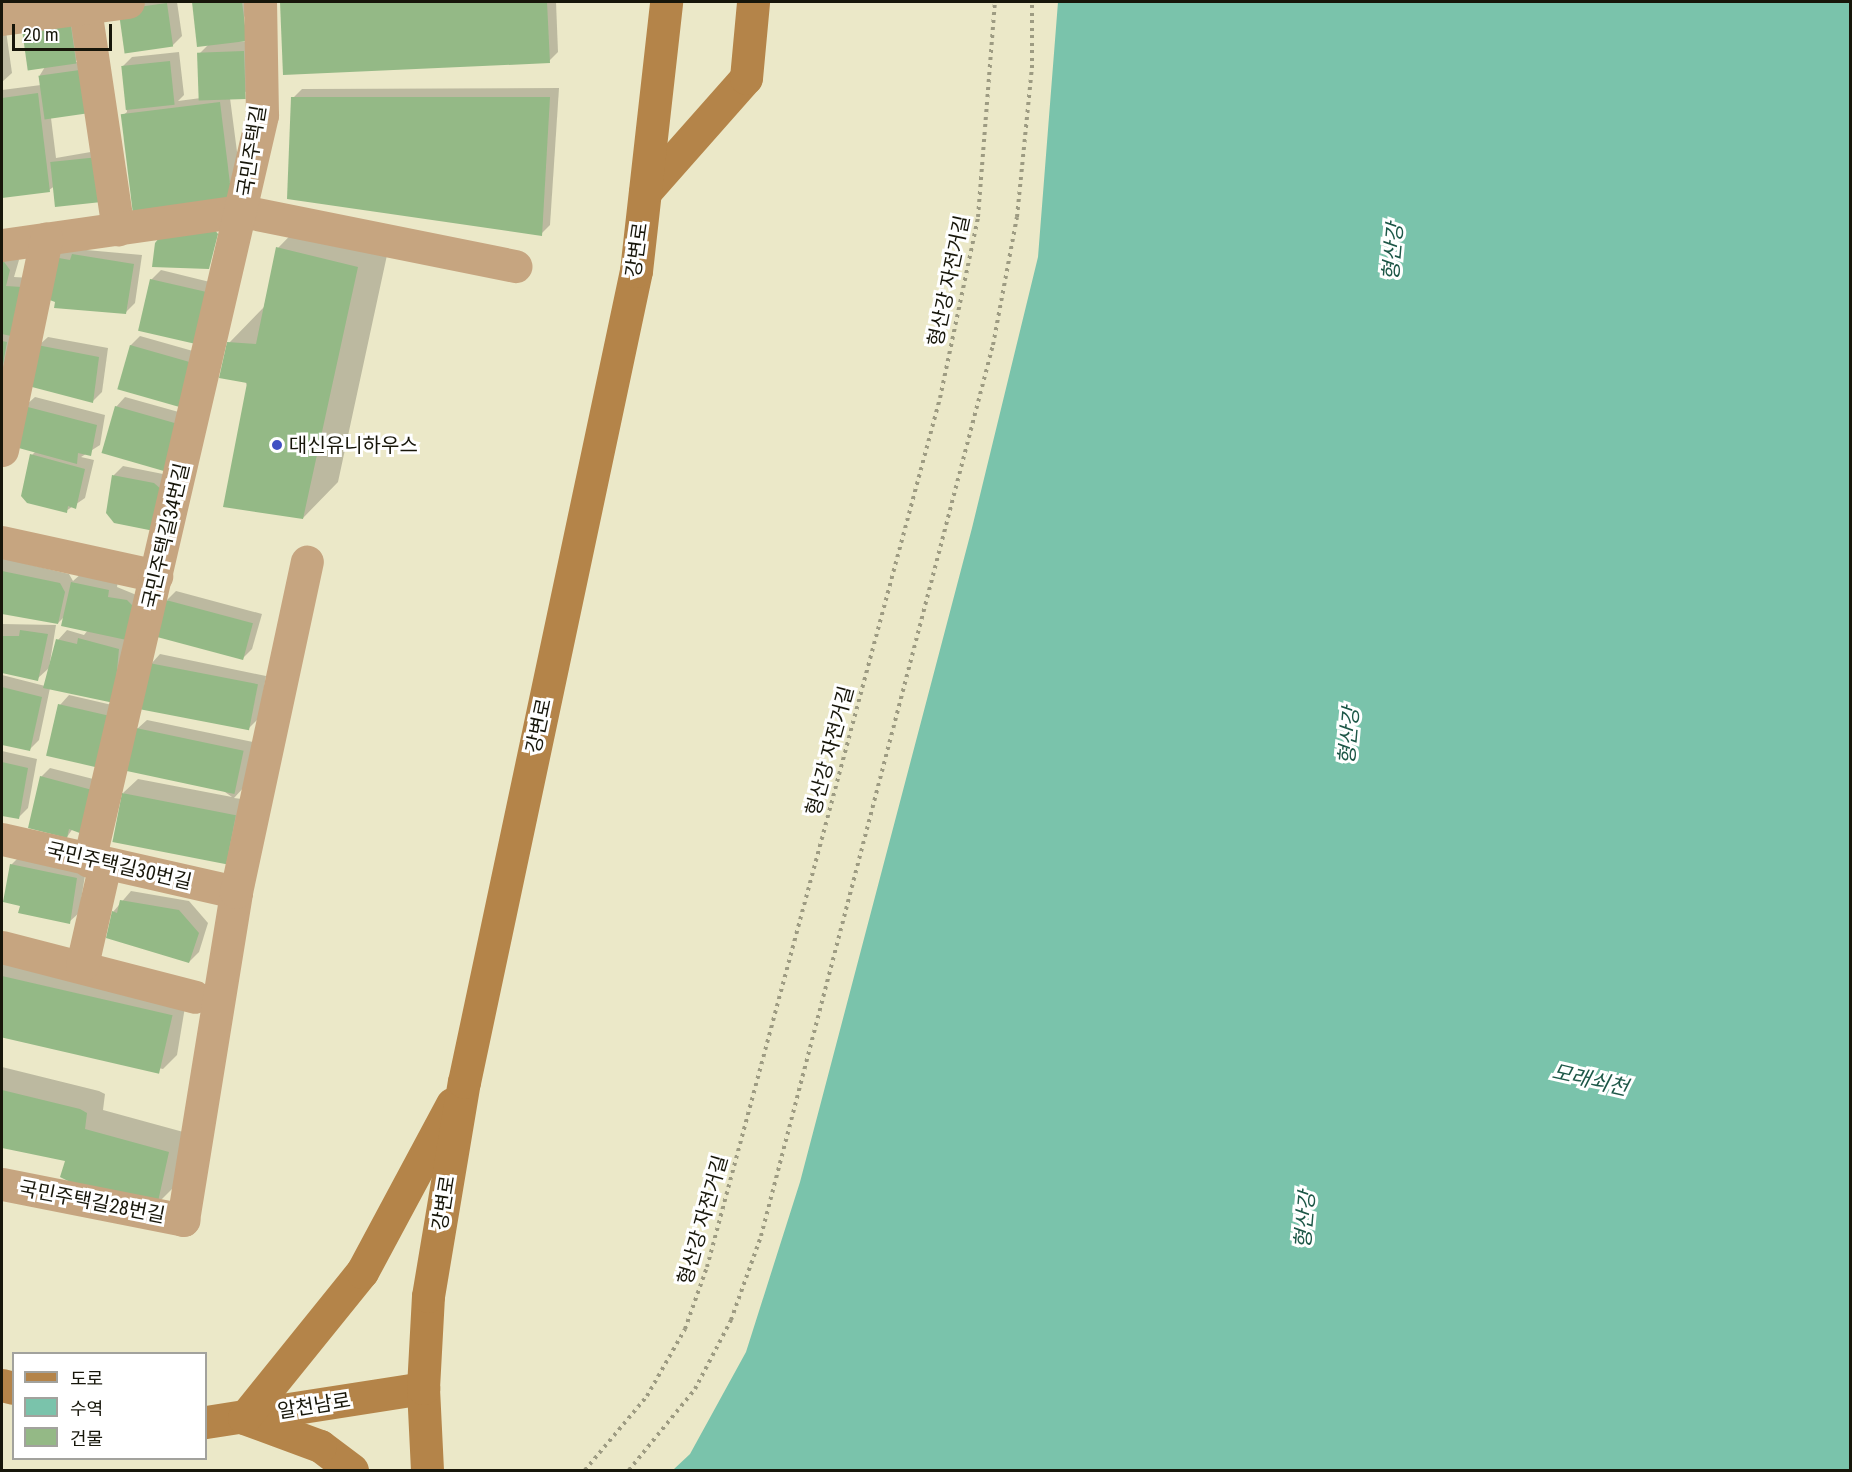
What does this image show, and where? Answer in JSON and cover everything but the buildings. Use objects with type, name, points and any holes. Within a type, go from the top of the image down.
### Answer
[{"type":"street","points":[[2,19],[85,4],[128,2]]},
{"type":"street","name":"국민주택길","points":[[2,245],[242,211],[262,115],[260,2]]},
{"type":"street","name":"강변로","points":[[427,1461],[423,1388],[428,1296],[464,1082],[636,271],[666,2]]},
{"type":"street","points":[[645,192],[746,78],[753,2]]},
{"type":"street","points":[[85,4],[118,229]]},
{"type":"street","points":[[242,211],[516,266]]},
{"type":"street","name":"국민주택길34번길","points":[[82,965],[97,862],[156,576],[242,211]]},
{"type":"street","points":[[2,450],[46,239]]},
{"type":"street","points":[[2,542],[156,576]]},
{"type":"street","points":[[236,892],[308,562]]},
{"type":"street","name":"국민주택길30번길","points":[[2,839],[236,892]]},
{"type":"street","name":"국민주택길28번길","points":[[2,1184],[183,1220],[236,892]]},
{"type":"street","points":[[2,947],[82,965],[195,997]]},
{"type":"street","points":[[352,1470],[321,1446],[244,1418],[362,1272],[464,1082]]},
{"type":"street","name":"알천남로","points":[[207,1422],[244,1418],[423,1388]]},
{"type":"path","name":"형산강 자전거길","points":[[585,1470],[647,1396],[685,1329],[707,1267],[940,398],[978,217],[995,2]]},
{"type":"path","points":[[629,1470],[694,1389],[731,1320],[761,1236],[993,345],[1017,217],[1032,68],[1032,2]]},
{"type":"water","points":[[1058,2],[1850,2],[1850,1470],[673,1470],[690,1454],[746,1352],[800,1182],[972,528],[1038,257]]},
{"type":"place","name":"대신유니하우스","points":[[277,445]]},
{"type":"water label","name":"형산강","points":[[1393,252]]},
{"type":"water label","name":"형산강","points":[[1349,736]]},
{"type":"water label","name":"모래쇠천","points":[[1590,1080]]},
{"type":"water label","name":"형산강","points":[[1305,1220]]}]
